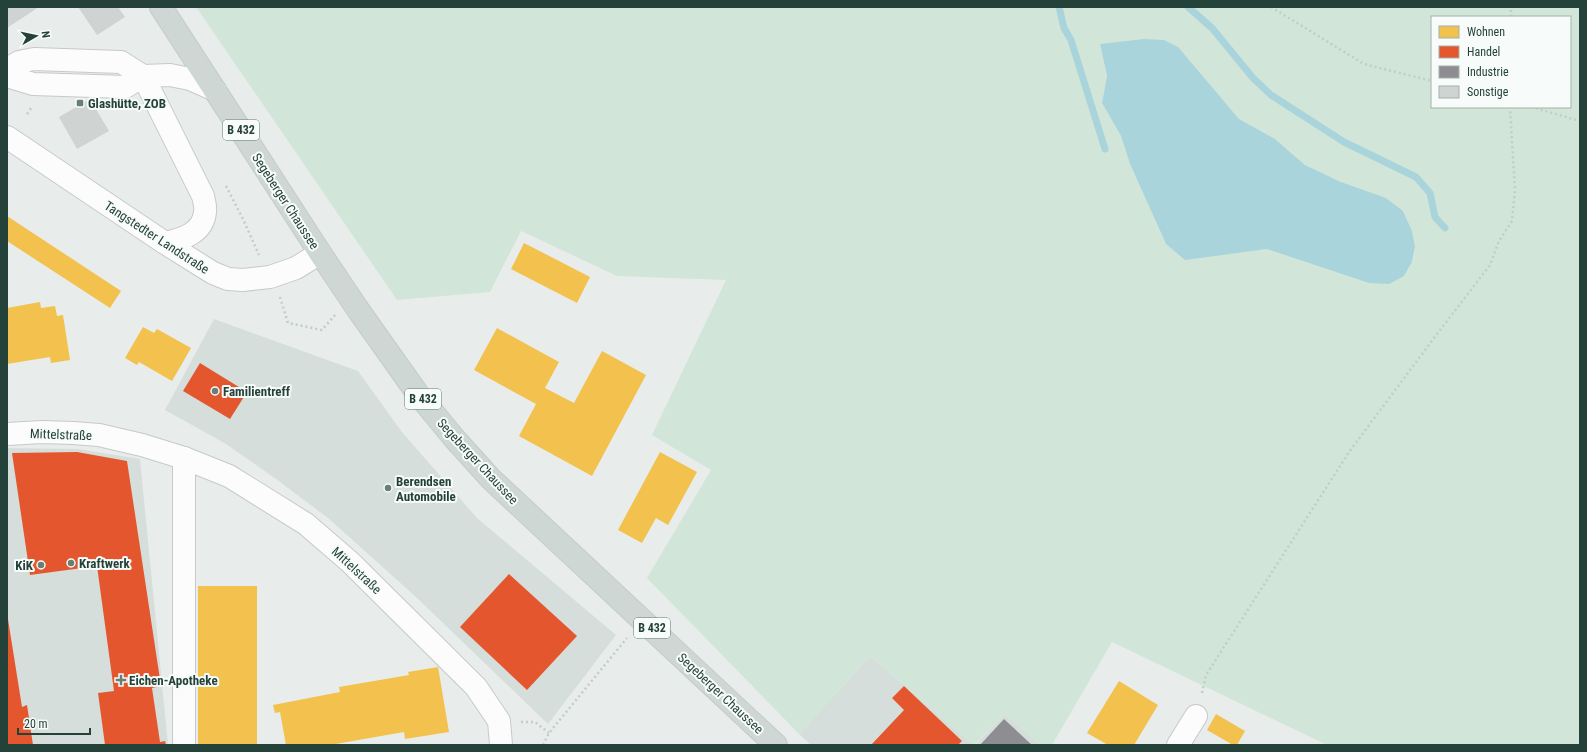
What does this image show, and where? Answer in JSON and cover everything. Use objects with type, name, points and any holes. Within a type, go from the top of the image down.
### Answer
[{"type":"main road","name":"Segeberger Chaussee","points":[[161,7],[359,311],[413,386],[454,438],[491,479],[776,745]]},
{"type":"street","points":[[7,69],[19,62],[34,59],[121,62],[143,76],[203,196],[206,211],[201,224],[194,232],[184,238],[165,243]]},
{"type":"street","points":[[7,76],[33,84],[124,87],[143,76],[170,75],[190,79],[215,90]]},
{"type":"street","name":"Tangstedter Landstraße","points":[[7,137],[165,243],[213,273],[228,279],[244,280],[270,277],[296,268],[320,253]]},
{"type":"street","name":"Mittelstraße","points":[[7,434],[73,432],[99,435],[142,445],[184,458],[229,476],[306,524],[350,562],[476,687],[499,722]]},
{"type":"street","points":[[184,458],[184,745]]},
{"type":"street","points":[[1178,745],[1196,716]]},
{"type":"street","points":[[499,722],[500,745]]},
{"type":"path","points":[[1271,7],[1364,64],[1431,81]]},
{"type":"path","points":[[1196,716],[1206,675],[1349,452],[1490,265],[1499,241],[1512,221],[1515,190],[1510,108]]},
{"type":"path","points":[[1534,108],[1580,121]]},
{"type":"path","points":[[283,303],[288,323],[322,330],[332,317]]},
{"type":"path","points":[[543,745],[549,733],[642,619]]},
{"type":"path","points":[[499,722],[535,722],[549,733]]},
{"type":"shaded area","points":[[214,319],[358,371],[402,432],[477,518],[616,635],[548,724],[416,597],[328,518],[226,444],[165,410]]},
{"type":"shaded area","points":[[7,448],[78,449],[140,459],[168,745],[7,745]]},
{"type":"shaded area","points":[[870,656],[974,745],[811,745],[799,734]]},
{"type":"shaded area","points":[[1005,714],[1041,745],[975,745]]},
{"type":"green space","points":[[196,7],[1580,8],[1580,745],[1327,745],[1112,642],[1052,745],[1041,745],[1005,714],[974,745],[870,656],[799,734],[647,578],[711,470],[652,435],[726,280],[617,276],[521,231],[490,292],[397,300]],"holes":[[[1100,44],[1223,101],[1239,119],[1275,139],[1305,165],[1403,211],[1413,236],[1415,249],[1412,262],[1404,276],[1290,255],[1267,249],[1185,259],[1166,244],[1130,164],[1121,136],[1102,103],[1107,76]]]},
{"type":"water","points":[[1144,39],[1164,40],[1178,47],[1239,119],[1275,139],[1305,165],[1341,182],[1386,198],[1403,211],[1412,231],[1415,247],[1412,262],[1404,276],[1389,284],[1369,283],[1267,249],[1185,260],[1166,244],[1130,164],[1121,136],[1102,103],[1107,76],[1100,44]]},
{"type":"building: Wohnen","points":[[7,216],[121,291],[110,308],[7,241]]},
{"type":"building: Wohnen","points":[[524,243],[590,277],[577,303],[511,269]]},
{"type":"building: Wohnen","points":[[40,302],[41,308],[55,306],[57,316],[63,315],[70,360],[51,363],[50,357],[7,364],[7,308]]},
{"type":"building: Wohnen","points":[[143,327],[154,333],[157,329],[191,348],[172,381],[139,362],[137,365],[125,358]]},
{"type":"building: Wohnen","points":[[497,328],[559,362],[545,388],[574,403],[602,351],[646,375],[592,476],[519,436],[536,404],[474,370]]},
{"type":"building: Wohnen","points":[[660,452],[697,472],[668,525],[656,518],[642,543],[618,530]]},
{"type":"building: Wohnen","points":[[198,586],[257,586],[257,745],[198,745]]},
{"type":"building: Wohnen","points":[[438,667],[449,732],[405,739],[404,732],[330,745],[286,745],[280,712],[275,713],[273,705],[340,692],[339,687],[409,675],[408,672]]},
{"type":"building: Wohnen","points":[[1119,681],[1158,705],[1134,745],[1108,745],[1087,733]]},
{"type":"building: Wohnen","points":[[1216,714],[1245,731],[1237,745],[1233,745],[1207,730]]},
{"type":"building: Handel","name":"Familientreff","points":[[200,363],[247,392],[230,419],[183,391]]},
{"type":"building: Handel","points":[[77,452],[127,461],[161,686],[152,688],[160,742],[165,741],[166,745],[105,745],[98,693],[114,691],[97,566],[30,575],[12,453]]},
{"type":"building: Handel","points":[[509,574],[577,636],[527,690],[460,627]]},
{"type":"building: Handel","points":[[7,613],[22,707],[27,705],[33,745],[7,745]]},
{"type":"building: Handel","points":[[904,686],[962,741],[958,745],[871,745],[904,710],[892,698]]},
{"type":"building: Industrie","points":[[1004,719],[1032,745],[980,745]]},
{"type":"building: Sonstige","points":[[7,7],[39,7],[7,28]]},
{"type":"building: Sonstige","points":[[78,7],[118,7],[125,17],[97,35]]},
{"type":"building: Sonstige","points":[[90,99],[109,131],[77,149],[59,117]]},
{"type":"waterway","points":[[1059,7],[1064,28],[1071,40],[1105,149]]},
{"type":"waterway","points":[[1188,7],[1212,28],[1253,78],[1271,95],[1344,142],[1416,177],[1430,193],[1435,217],[1445,228]]},
{"type":"place","name":"Glashütte, ZOB","points":[[80,103]]},
{"type":"place","name":"Familientreff","points":[[215,391]]},
{"type":"place","name":"Berendsen Automobile","points":[[388,488]]},
{"type":"place","name":"Kraftwerk","points":[[71,563]]},
{"type":"place","name":"KiK","points":[[41,565]]},
{"type":"place","name":"Eichen-Apotheke","points":[[121,680]]}]
